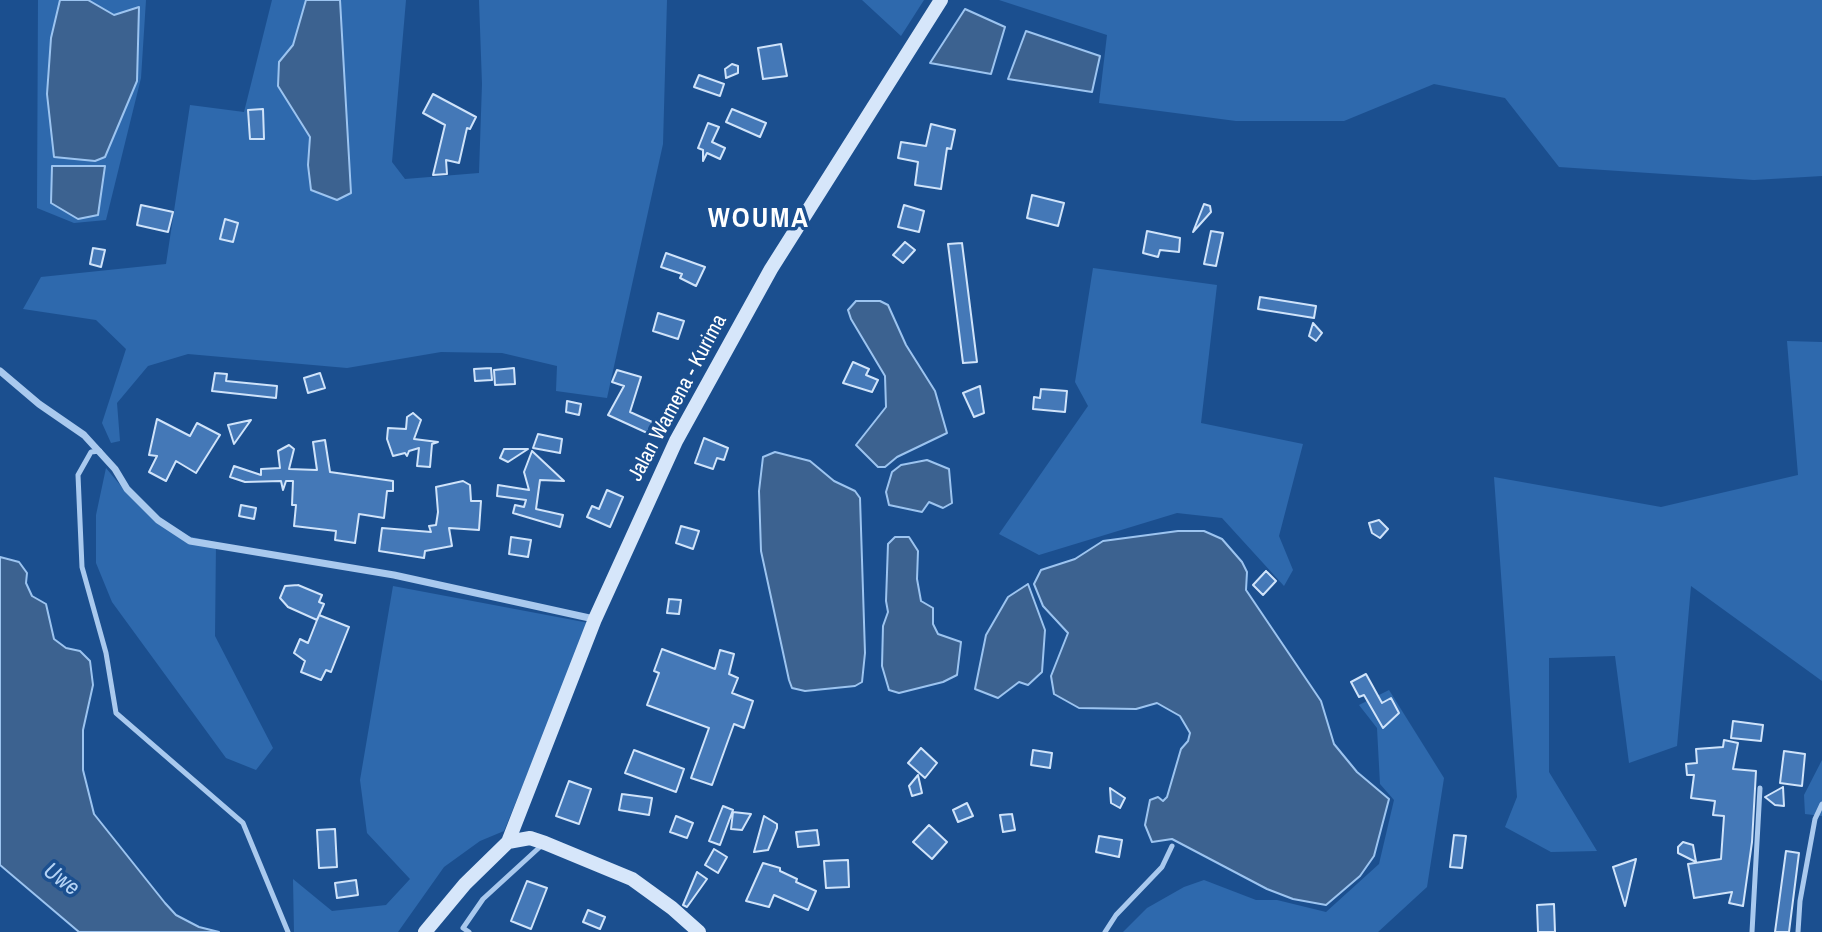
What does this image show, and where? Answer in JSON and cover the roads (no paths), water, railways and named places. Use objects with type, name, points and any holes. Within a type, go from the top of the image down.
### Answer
[{"type":"main road","name":"Jalan Wamena - Kurima","points":[[508,842],[595,620],[676,441],[764,281],[842,151],[941,0]]},
{"type":"main road","points":[[425,932],[465,884],[508,842],[530,838],[632,879],[673,908],[699,932]]},
{"type":"street","points":[[0,374],[84,435],[100,451],[127,489],[158,520],[190,541],[394,575],[595,620]]},
{"type":"lane","points":[[100,451],[91,453],[78,475],[82,567],[106,653],[116,713],[243,823],[288,932]]},
{"type":"lane","points":[[1752,932],[1760,788]]},
{"type":"lane","points":[[1798,932],[1800,901],[1815,819],[1822,804]]},
{"type":"lane","points":[[464,931],[483,899],[545,843]]},
{"type":"lane","points":[[1105,932],[1115,915],[1161,867],[1171,846]]},
{"type":"water","points":[[60,0],[88,0],[114,15],[139,7],[137,81],[105,157],[95,161],[54,157],[47,94],[51,38]]},
{"type":"water","points":[[306,0],[340,0],[351,193],[337,200],[311,190],[308,165],[310,137],[278,86],[279,62],[293,45]]},
{"type":"water","points":[[965,9],[1005,27],[991,74],[930,63]]},
{"type":"water","points":[[1026,31],[1100,56],[1092,92],[1008,79]]},
{"type":"water","points":[[52,166],[105,166],[98,215],[78,219],[51,203]]},
{"type":"water","points":[[856,301],[880,301],[888,305],[906,345],[935,391],[947,433],[897,457],[885,467],[878,467],[856,445],[886,407],[885,376],[848,310]]},
{"type":"water","points":[[775,452],[810,461],[834,481],[855,491],[860,498],[865,653],[862,682],[855,686],[805,691],[792,688],[789,680],[761,551],[759,491],[763,457]]},
{"type":"water","points":[[927,460],[949,469],[952,503],[943,508],[929,502],[922,512],[889,505],[886,492],[892,472],[901,465]]},
{"type":"water","points":[[1178,531],[1204,531],[1222,539],[1242,562],[1247,572],[1246,590],[1321,701],[1334,744],[1357,772],[1389,799],[1374,856],[1360,876],[1326,905],[1293,899],[1267,889],[1172,839],[1152,842],[1145,825],[1150,800],[1158,797],[1163,801],[1167,797],[1181,749],[1188,741],[1190,733],[1180,716],[1157,703],[1136,709],[1079,708],[1054,694],[1051,676],[1068,633],[1043,606],[1034,584],[1041,570],[1075,559],[1103,541]]},
{"type":"water","points":[[895,537],[909,537],[918,551],[917,579],[921,601],[933,608],[933,624],[938,634],[961,642],[957,675],[943,682],[899,693],[889,690],[882,666],[883,626],[888,612],[888,544]]},
{"type":"water","name":"Uwe","points":[[0,557],[19,562],[27,573],[26,583],[32,596],[46,604],[54,639],[66,648],[80,651],[90,661],[93,685],[83,730],[83,770],[94,814],[176,915],[199,927],[219,932],[79,932],[0,865]]},
{"type":"water","points":[[1028,584],[1045,630],[1042,672],[1028,685],[1019,682],[998,698],[975,689],[986,635],[1008,597]]},
{"type":"district","name":"WOUMA","points":[[759,219]]}]
